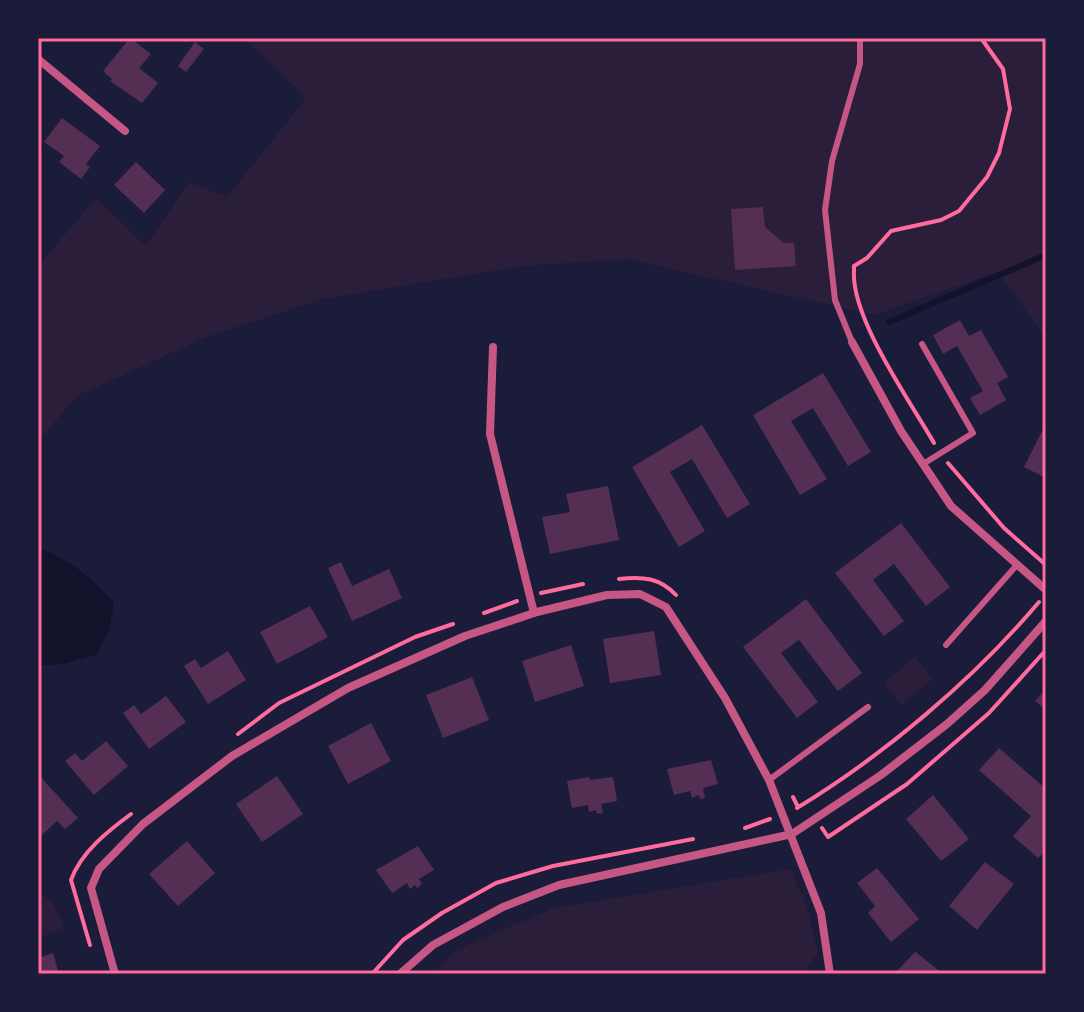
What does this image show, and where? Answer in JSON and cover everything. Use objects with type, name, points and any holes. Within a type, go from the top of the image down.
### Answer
[{"type":"street","points":[[38,59],[125,131]]},
{"type":"street","points":[[852,342],[901,431],[951,506],[1046,592]]},
{"type":"street","points":[[493,347],[490,434],[534,613]]},
{"type":"street","points":[[115,974],[91,888],[99,869],[143,824],[232,756],[348,688],[465,636],[534,613],[607,595],[640,594],[666,607],[725,698],[769,780],[821,913],[828,971]]},
{"type":"street","points":[[400,974],[433,945],[503,907],[559,885],[792,834],[881,775],[947,724],[985,690],[1046,621]]},
{"type":"lane","points":[[852,342],[835,300],[825,210],[832,161],[860,64],[860,38]]},
{"type":"lane","points":[[922,344],[973,433],[923,464]]},
{"type":"lane","points":[[946,645],[1016,566]]},
{"type":"lane","points":[[769,780],[868,707]]},
{"type":"path","points":[[872,334],[857,299],[854,266],[867,258],[891,231],[941,220],[959,211],[987,177],[999,153],[1010,109],[1009,90],[1003,69],[981,38]]},
{"type":"path","points":[[609,580],[641,576],[666,584],[681,601]]},
{"type":"path","points":[[479,615],[530,596],[594,583]]},
{"type":"path","points":[[739,830],[798,807],[840,781],[935,709],[1020,625],[1046,592]]},
{"type":"path","points":[[231,739],[279,703],[415,637],[466,619]]},
{"type":"path","points":[[780,774],[798,807]]},
{"type":"path","points":[[94,957],[71,880],[81,861],[100,840],[134,812]]},
{"type":"path","points":[[372,974],[403,940],[442,913],[496,883],[553,866],[694,839]]},
{"type":"shaded area","points":[[250,38],[1046,38],[1046,338],[998,272],[874,315],[627,259],[524,266],[323,299],[209,336],[77,396],[38,441],[38,266],[96,198],[146,246],[189,182],[227,197],[306,98],[248,42]]},
{"type":"shaded area","points":[[38,548],[80,570],[114,603],[109,631],[96,655],[63,664],[38,666]]},
{"type":"shaded area","points":[[915,657],[933,679],[901,705],[883,683]]},
{"type":"shaded area","points":[[791,869],[808,911],[818,951],[804,974],[433,974],[455,951],[553,908]]},
{"type":"shaded area","points":[[38,893],[51,900],[65,927],[38,938]]},
{"type":"building","points":[[130,38],[151,54],[139,68],[158,83],[142,103],[110,81],[112,79],[103,71]]},
{"type":"building","points":[[195,42],[204,49],[186,72],[178,66]]},
{"type":"building","points":[[62,118],[100,146],[86,164],[90,167],[81,179],[59,162],[64,156],[44,142]]},
{"type":"building","points":[[136,162],[165,190],[144,213],[114,185]]},
{"type":"building","points":[[763,207],[765,227],[784,243],[794,243],[796,266],[735,270],[731,209]]},
{"type":"building","points":[[960,320],[969,336],[981,330],[1008,377],[997,383],[1006,400],[980,415],[970,398],[983,391],[957,346],[943,354],[933,335]]},
{"type":"building","points":[[823,373],[871,452],[848,466],[813,408],[791,421],[827,479],[800,495],[753,415]]},
{"type":"building","points":[[1046,423],[1046,478],[1024,467]]},
{"type":"building","points":[[702,425],[750,504],[727,518],[692,459],[670,472],[705,531],[679,547],[632,467]]},
{"type":"building","points":[[608,486],[619,540],[550,554],[542,517],[570,512],[566,494]]},
{"type":"building","points":[[901,523],[950,587],[926,606],[894,564],[873,580],[904,621],[884,636],[835,573]]},
{"type":"building","points":[[341,562],[352,586],[389,569],[402,598],[352,621],[328,568]]},
{"type":"building","points":[[806,599],[862,673],[838,691],[799,640],[781,653],[818,702],[797,718],[743,647]]},
{"type":"building","points":[[310,606],[328,637],[277,664],[260,632]]},
{"type":"building","points":[[654,631],[661,675],[610,683],[603,639]]},
{"type":"building","points":[[571,645],[584,686],[535,702],[522,661]]},
{"type":"building","points":[[228,651],[246,680],[208,704],[184,666],[195,659],[201,668]]},
{"type":"building","points":[[472,677],[489,720],[443,738],[426,695]]},
{"type":"building","points":[[1046,689],[1046,710],[1035,701]]},
{"type":"building","points":[[166,696],[186,722],[149,749],[123,713],[134,705],[141,714]]},
{"type":"building","points":[[371,723],[391,761],[348,784],[328,746]]},
{"type":"building","points":[[106,741],[128,766],[94,795],[65,761],[75,753],[82,761]]},
{"type":"building","points":[[999,748],[1046,789],[1046,850],[1038,858],[1013,836],[1031,816],[979,770]]},
{"type":"building","points":[[711,760],[718,784],[703,788],[705,798],[700,799],[699,795],[692,798],[690,791],[674,795],[667,769]]},
{"type":"building","points":[[38,774],[78,818],[65,829],[57,821],[38,839]]},
{"type":"building","points":[[277,776],[303,814],[262,842],[236,804]]},
{"type":"building","points":[[589,777],[590,780],[613,777],[617,801],[601,804],[603,813],[597,814],[596,810],[589,812],[588,805],[572,808],[567,781]]},
{"type":"building","points":[[933,795],[969,839],[941,861],[906,819]]},
{"type":"building","points":[[187,841],[215,873],[178,906],[149,874]]},
{"type":"building","points":[[418,846],[434,870],[419,879],[422,884],[417,888],[415,885],[410,889],[407,883],[392,893],[376,870]]},
{"type":"building","points":[[985,862],[1014,884],[977,930],[949,906]]},
{"type":"building","points":[[877,868],[919,919],[891,942],[868,913],[875,906],[857,883]]},
{"type":"building","points":[[53,953],[59,974],[38,974],[38,958]]},
{"type":"building","points":[[917,953],[943,974],[894,974]]},
{"type":"waterway","points":[[889,322],[1046,255]]}]
